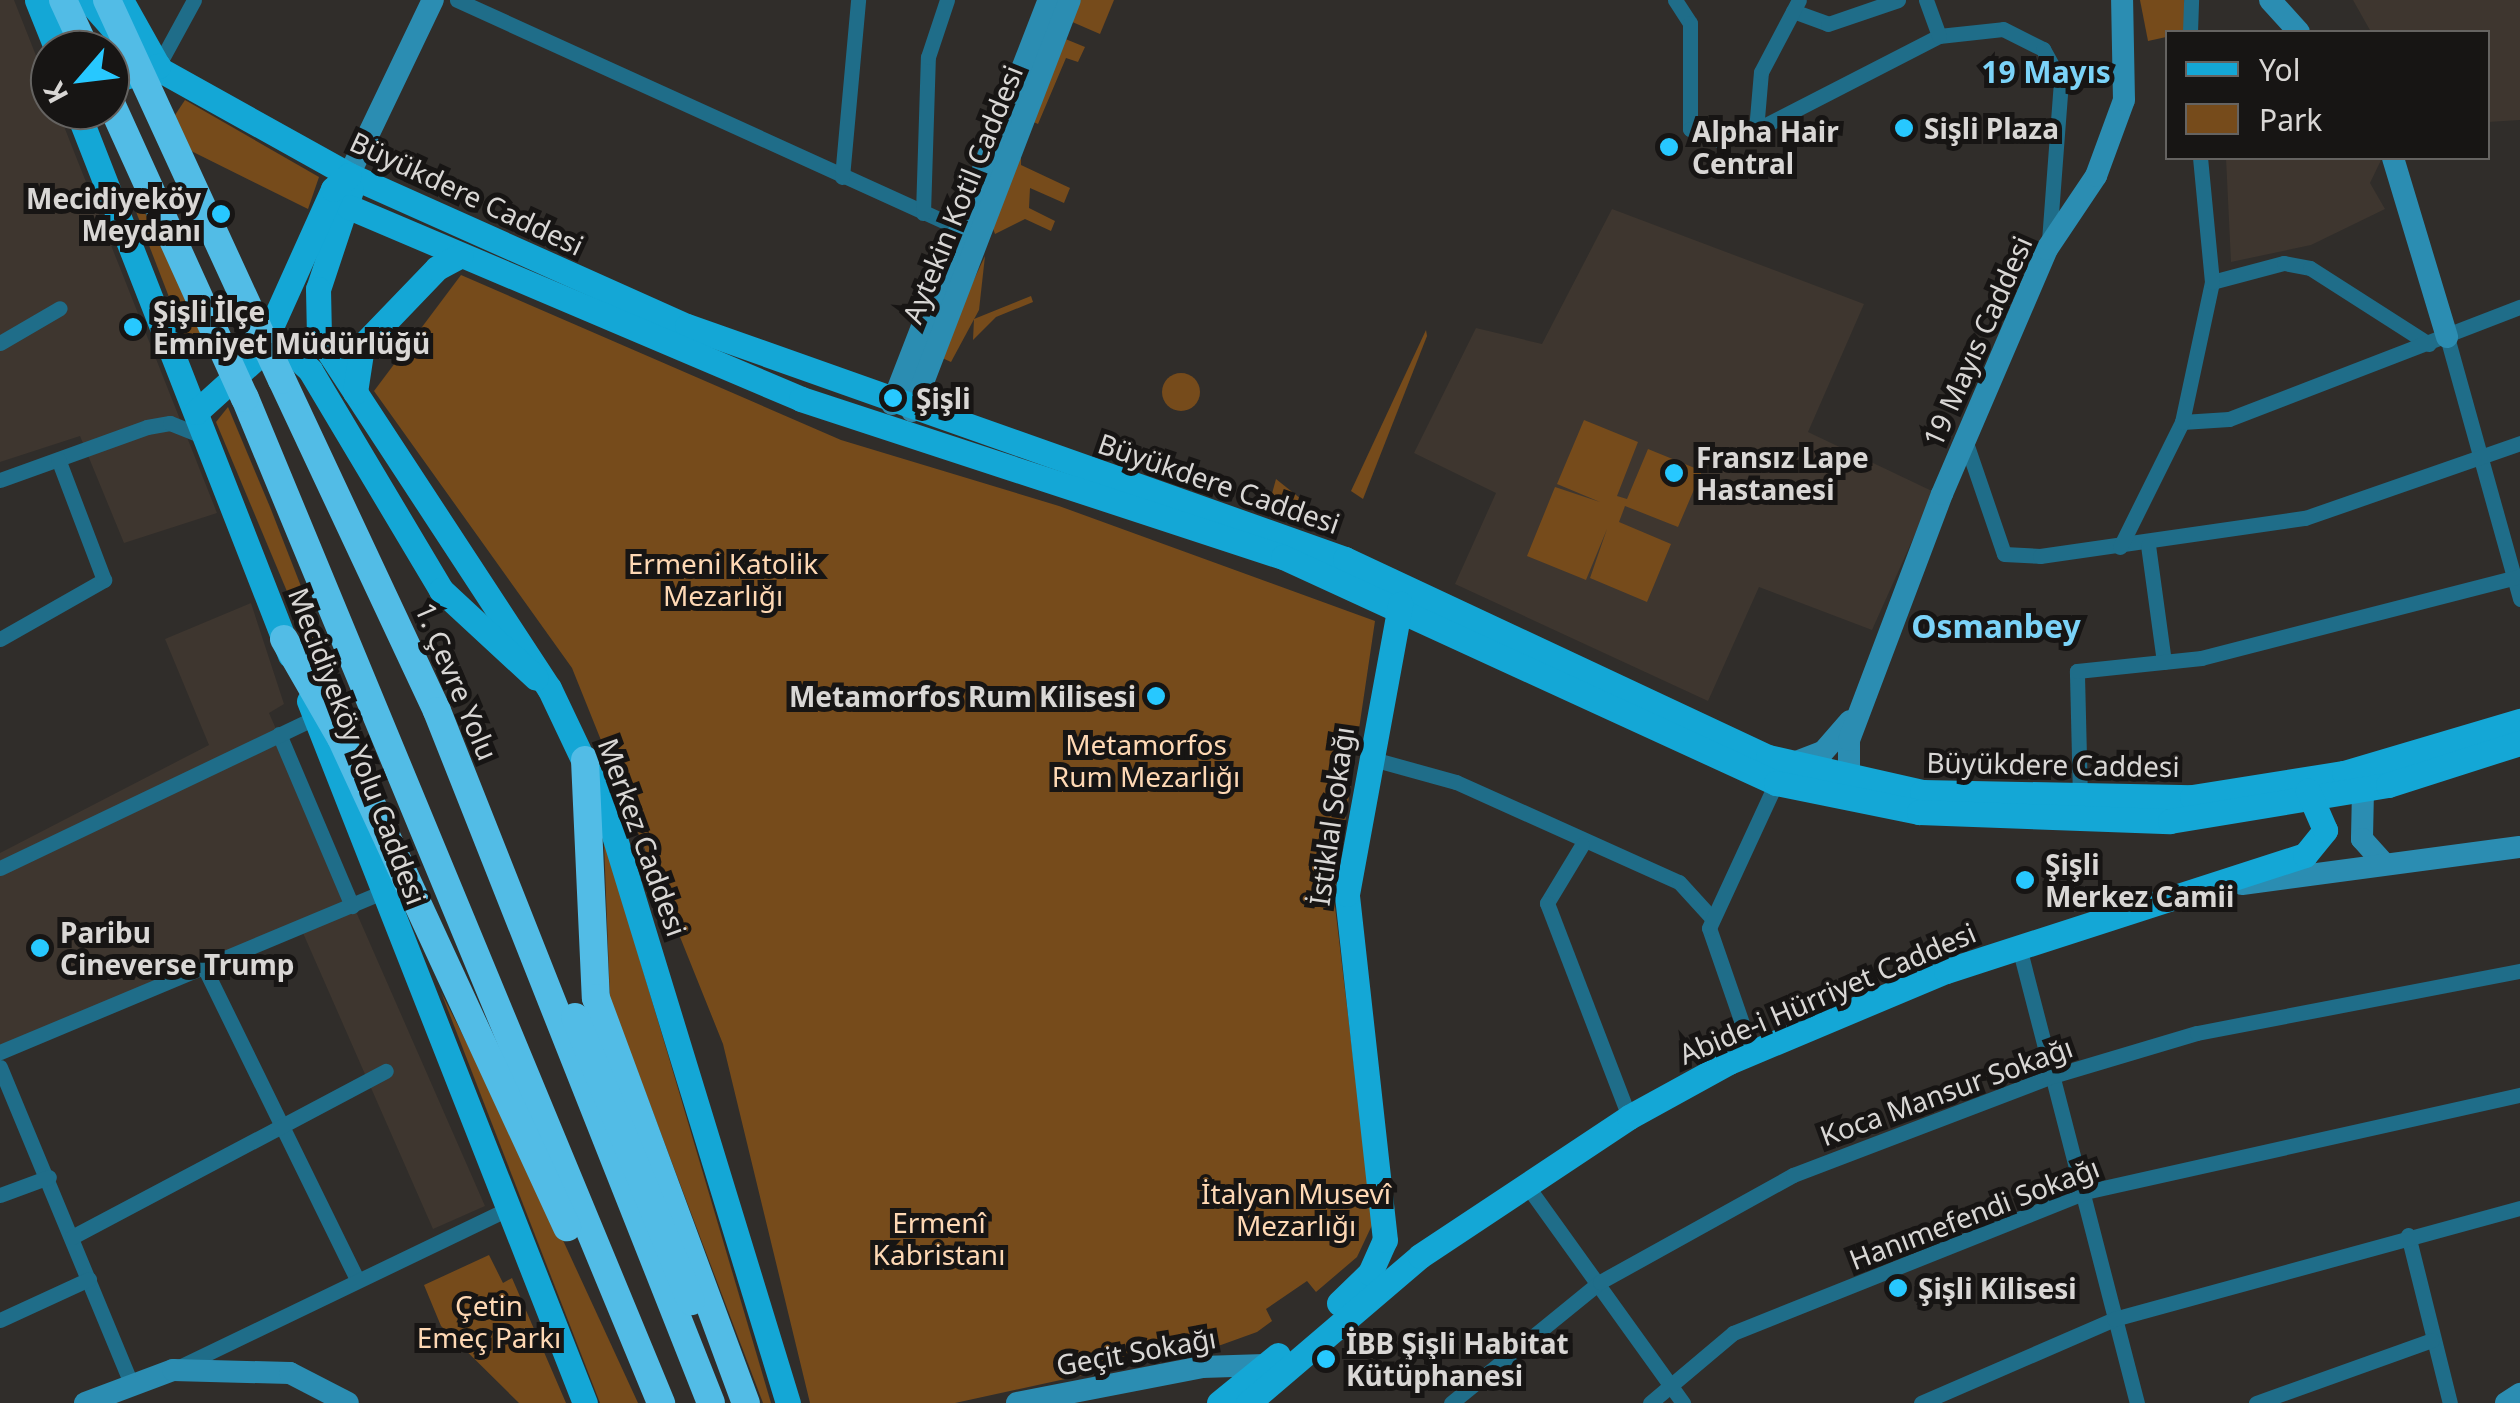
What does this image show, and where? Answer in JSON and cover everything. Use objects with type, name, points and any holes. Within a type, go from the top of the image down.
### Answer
[{"type":"highway","points":[[62,0],[76,30]]},
{"type":"highway","name":"1. Çevre Yolu","points":[[107,0],[436,711],[518,910],[600,1143],[711,1403]]},
{"type":"highway","points":[[123,130],[245,398],[378,737],[659,1403]]},
{"type":"highway","points":[[284,639],[328,712],[480,1051],[659,1403]]},
{"type":"highway","points":[[585,760],[596,998],[746,1403]]},
{"type":"highway","points":[[518,910],[586,1042],[736,1403]]},
{"type":"main road","points":[[37,0],[50,30]]},
{"type":"main road","name":"Büyükdere Caddesi","points":[[88,0],[113,38],[349,175],[897,419],[1290,537],[1446,603],[1569,669],[1784,773],[1849,778],[1922,792],[2080,798],[2192,797],[2296,783],[2418,753]]},
{"type":"main road","points":[[120,0],[158,66],[130,75]]},
{"type":"main road","points":[[196,412],[258,356],[333,188],[349,175],[434,0]]},
{"type":"main road","name":"Aytekin Kotil Caddesi","points":[[897,419],[962,230],[1049,0]]},
{"type":"main road","name":"Aytekin Kotil Caddesi","points":[[897,419],[1070,0]]},
{"type":"main road","name":"19 Mayıs Caddesi","points":[[1849,778],[1845,756],[1861,706],[1965,440],[2047,249],[2096,176],[2124,100],[2122,0]]},
{"type":"main road","points":[[2270,0],[2298,30]]},
{"type":"main road","points":[[2281,0],[2308,30]]},
{"type":"main road","name":"Mecidiyeköy Yolu Caddesi","points":[[85,130],[505,1210],[585,1403]]},
{"type":"main road","points":[[2396,160],[2438,341]]},
{"type":"main road","name":"Merkez Caddesi","points":[[349,175],[348,207],[314,320],[354,392],[550,688],[585,760],[681,1039],[788,1403]]},
{"type":"main road","name":"Büyükdere Caddesi","points":[[348,207],[461,256],[1400,604],[1784,773],[1919,812],[2104,822],[2317,800],[2520,743]]},
{"type":"main road","points":[[354,392],[362,346],[437,268],[461,256]]},
{"type":"main road","points":[[258,356],[294,355],[310,370],[440,590],[550,688]]},
{"type":"main road","points":[[1400,604],[1446,603]]},
{"type":"main road","name":"İstiklal Sokağı","points":[[1386,1216],[1346,940],[1369,758],[1400,604]]},
{"type":"main road","name":"19 Mayıs Caddesi","points":[[1784,773],[1822,752],[1861,706]]},
{"type":"main road","points":[[2383,862],[2362,839],[2363,790],[2418,753],[2520,721]]},
{"type":"main road","points":[[2204,888],[2312,851],[2326,830],[2317,800],[2296,783]]},
{"type":"main road","name":"Abide-i Hürriyet Caddesi","points":[[1248,1403],[1420,1256],[1629,1116],[1752,1052],[2018,948],[2204,888],[2383,862],[2520,848]]},
{"type":"main road","points":[[1386,1216],[1398,1244],[1420,1256]]},
{"type":"main road","points":[[1202,1367],[1220,1403],[1370,1272],[1386,1216]]},
{"type":"main road","points":[[1265,1366],[1294,1362]]},
{"type":"main road","name":"Geçit Sokağı","points":[[1017,1403],[1202,1367],[1265,1366]]},
{"type":"main road","points":[[85,1403],[173,1370],[290,1373],[348,1403]]},
{"type":"main road","points":[[2506,1403],[2520,1394]]},
{"type":"street","points":[[158,66],[194,0]]},
{"type":"street","points":[[457,0],[962,230]]},
{"type":"street","points":[[842,177],[858,0]]},
{"type":"street","points":[[923,213],[928,58],[947,0]]},
{"type":"street","points":[[1674,0],[1690,23],[1690,129],[1719,140],[1756,130],[1938,36],[2003,29],[2044,49],[2061,82],[2047,249]]},
{"type":"street","points":[[1756,130],[1761,72],[1796,6],[1828,24],[1898,0]]},
{"type":"street","points":[[1926,0],[1938,36]]},
{"type":"street","points":[[2190,30],[2191,0]]},
{"type":"street","points":[[820,168],[842,146]]},
{"type":"street","points":[[2120,547],[2182,422],[2212,282],[2200,160]]},
{"type":"street","points":[[2212,282],[2284,263],[2310,268],[2438,341],[2482,460],[2520,599]]},
{"type":"street","points":[[2182,422],[2229,420],[2520,306]]},
{"type":"street","points":[[0,344],[60,308]]},
{"type":"street","points":[[0,480],[159,425],[205,438]]},
{"type":"street","points":[[1965,440],[2004,554],[2148,545],[2305,518],[2482,460],[2520,443]]},
{"type":"street","points":[[0,639],[104,580],[58,458]]},
{"type":"street","points":[[2148,545],[2164,662]]},
{"type":"street","points":[[2080,798],[2077,671],[2164,662],[2517,577]]},
{"type":"street","points":[[0,868],[316,716]]},
{"type":"street","points":[[280,734],[352,906]]},
{"type":"street","points":[[1369,758],[1456,782],[1582,845],[1680,882],[1711,917]]},
{"type":"street","points":[[1752,1052],[1710,941],[1711,917],[1784,773]]},
{"type":"street","points":[[1582,845],[1547,903],[1629,1116]]},
{"type":"street","points":[[0,1052],[383,892]]},
{"type":"street","points":[[2018,948],[2137,1403]]},
{"type":"street","points":[[204,967],[356,1277]]},
{"type":"street","name":"Koca Mansur Sokağı","points":[[1452,1403],[1600,1282],[1793,1175],[2049,1076],[2197,1033],[2520,971]]},
{"type":"street","points":[[0,1068],[49,1177],[132,1385]]},
{"type":"street","points":[[72,1236],[386,1071]]},
{"type":"street","name":"Hanımefendi Sokağı","points":[[1650,1403],[1733,1332],[2080,1194],[2520,1094]]},
{"type":"street","points":[[0,1196],[49,1177]]},
{"type":"street","points":[[1525,1183],[1600,1282],[1683,1403]]},
{"type":"street","points":[[1921,1403],[2114,1318],[2520,1208]]},
{"type":"street","points":[[173,1370],[356,1277],[505,1210]]},
{"type":"street","points":[[2408,1236],[2450,1403]]},
{"type":"street","points":[[0,1320],[90,1279]]},
{"type":"street","points":[[2256,1403],[2432,1340]]},
{"type":"shaded area","points":[[0,0],[14,0],[30,40],[30,130],[65,130],[217,513],[124,543],[80,436],[0,462]]},
{"type":"shaded area","points":[[2353,0],[2520,0],[2520,120],[2490,122],[2490,30],[2370,30]]},
{"type":"shaded area","points":[[2226,160],[2381,160],[2370,183],[2385,209],[2311,245],[2231,262]]},
{"type":"shaded area","name":"Fransız Lape Hastanesi","points":[[1612,209],[1864,304],[1808,432],[1934,492],[1872,630],[1759,587],[1708,701],[1455,584],[1496,493],[1414,453],[1476,328],[1542,344]]},
{"type":"shaded area","points":[[251,603],[284,704],[269,713],[485,1206],[433,1229],[303,933],[0,1056],[0,853],[209,745],[165,639]]},
{"type":"green space","points":[[1078,0],[1114,0],[1100,34],[1070,21]]},
{"type":"green space","points":[[2140,0],[2184,0],[2189,30],[2165,30],[2165,37],[2148,41]]},
{"type":"green space","points":[[1063,38],[1085,47],[1078,62],[1066,58],[1038,124],[1031,121]]},
{"type":"green space","points":[[185,100],[319,177],[308,209],[161,136]]},
{"type":"green space","points":[[1021,146],[1021,165],[1070,188],[1064,203],[1030,188],[1029,208],[1055,221],[1051,231],[1025,219],[995,234],[991,223]]},
{"type":"green space","points":[[135,209],[165,224],[208,342],[186,341]]},
{"type":"green space","points":[[985,256],[979,310],[951,362],[938,356]]},
{"type":"green space","points":[[461,275],[841,440],[1059,506],[1375,621],[1334,898],[1373,1223],[1357,1257],[1316,1292],[1307,1281],[1266,1309],[1272,1321],[1257,1332],[1221,1345],[955,1403],[810,1403],[723,1044],[572,668],[374,391]]},
{"type":"green space","points":[[1031,296],[1033,302],[996,317],[973,340],[974,319]]},
{"type":"green space","points":[[1426,330],[1427,336],[1363,499],[1351,491]]},
{"type":"green space","points":[[1181,373],[1194,379],[1200,392],[1194,405],[1181,411],[1168,405],[1162,392],[1168,379]]},
{"type":"green space","points":[[228,407],[383,796],[374,799],[216,422]]},
{"type":"green space","points":[[1584,420],[1638,442],[1617,496],[1627,499],[1648,449],[1702,471],[1678,527],[1625,506],[1619,522],[1671,544],[1647,602],[1590,578],[1607,529],[1586,580],[1527,556],[1555,487],[1600,502],[1557,484]]},
{"type":"green space","points":[[1276,479],[1311,507],[1321,533],[1267,512]]},
{"type":"green space","points":[[604,843],[771,1403],[763,1403],[610,999]]},
{"type":"green space","points":[[441,992],[526,1160],[638,1403],[600,1403]]},
{"type":"green space","name":"Çetin Emeç Parkı","points":[[489,1255],[503,1283],[512,1278],[566,1403],[519,1403],[441,1326],[424,1285]]},
{"type":"place","name":"Sişli Plaza","points":[[1904,128]]},
{"type":"place","name":"Alpha Hair Central","points":[[1669,147]]},
{"type":"place","name":"Mecidiyeköy Meydanı","points":[[221,214]]},
{"type":"place","name":"Şişli İlçe Emniyet Müdürlüğü","points":[[133,327]]},
{"type":"place","name":"Şişli","points":[[893,398]]},
{"type":"place","name":"Fransız Lape Hastanesi","points":[[1674,473]]},
{"type":"place","name":"Metamorfos Rum Kilisesi","points":[[1156,696]]},
{"type":"place","name":"Şişli Merkez Camii","points":[[2025,880]]},
{"type":"place","name":"Paribu Cineverse Trump","points":[[40,948]]},
{"type":"place","name":"Şişli Kilisesi","points":[[1898,1288]]},
{"type":"place","name":"İBB Şişli Habitat Kütüphanesi","points":[[1326,1359]]},
{"type":"district","name":"19 Mayıs","points":[[2046,72]]},
{"type":"district","name":"Osmanbey","points":[[1996,626]]},
{"type":"park label","name":"Ermeni Katolik Mezarlığı","points":[[723,579]]},
{"type":"park label","name":"Metamorfos Rum Mezarlığı","points":[[1146,760]]},
{"type":"park label","name":"İtalyan Musevî Mezarlığı","points":[[1296,1209]]},
{"type":"park label","name":"Ermenî Kabristanı","points":[[939,1238]]}]
